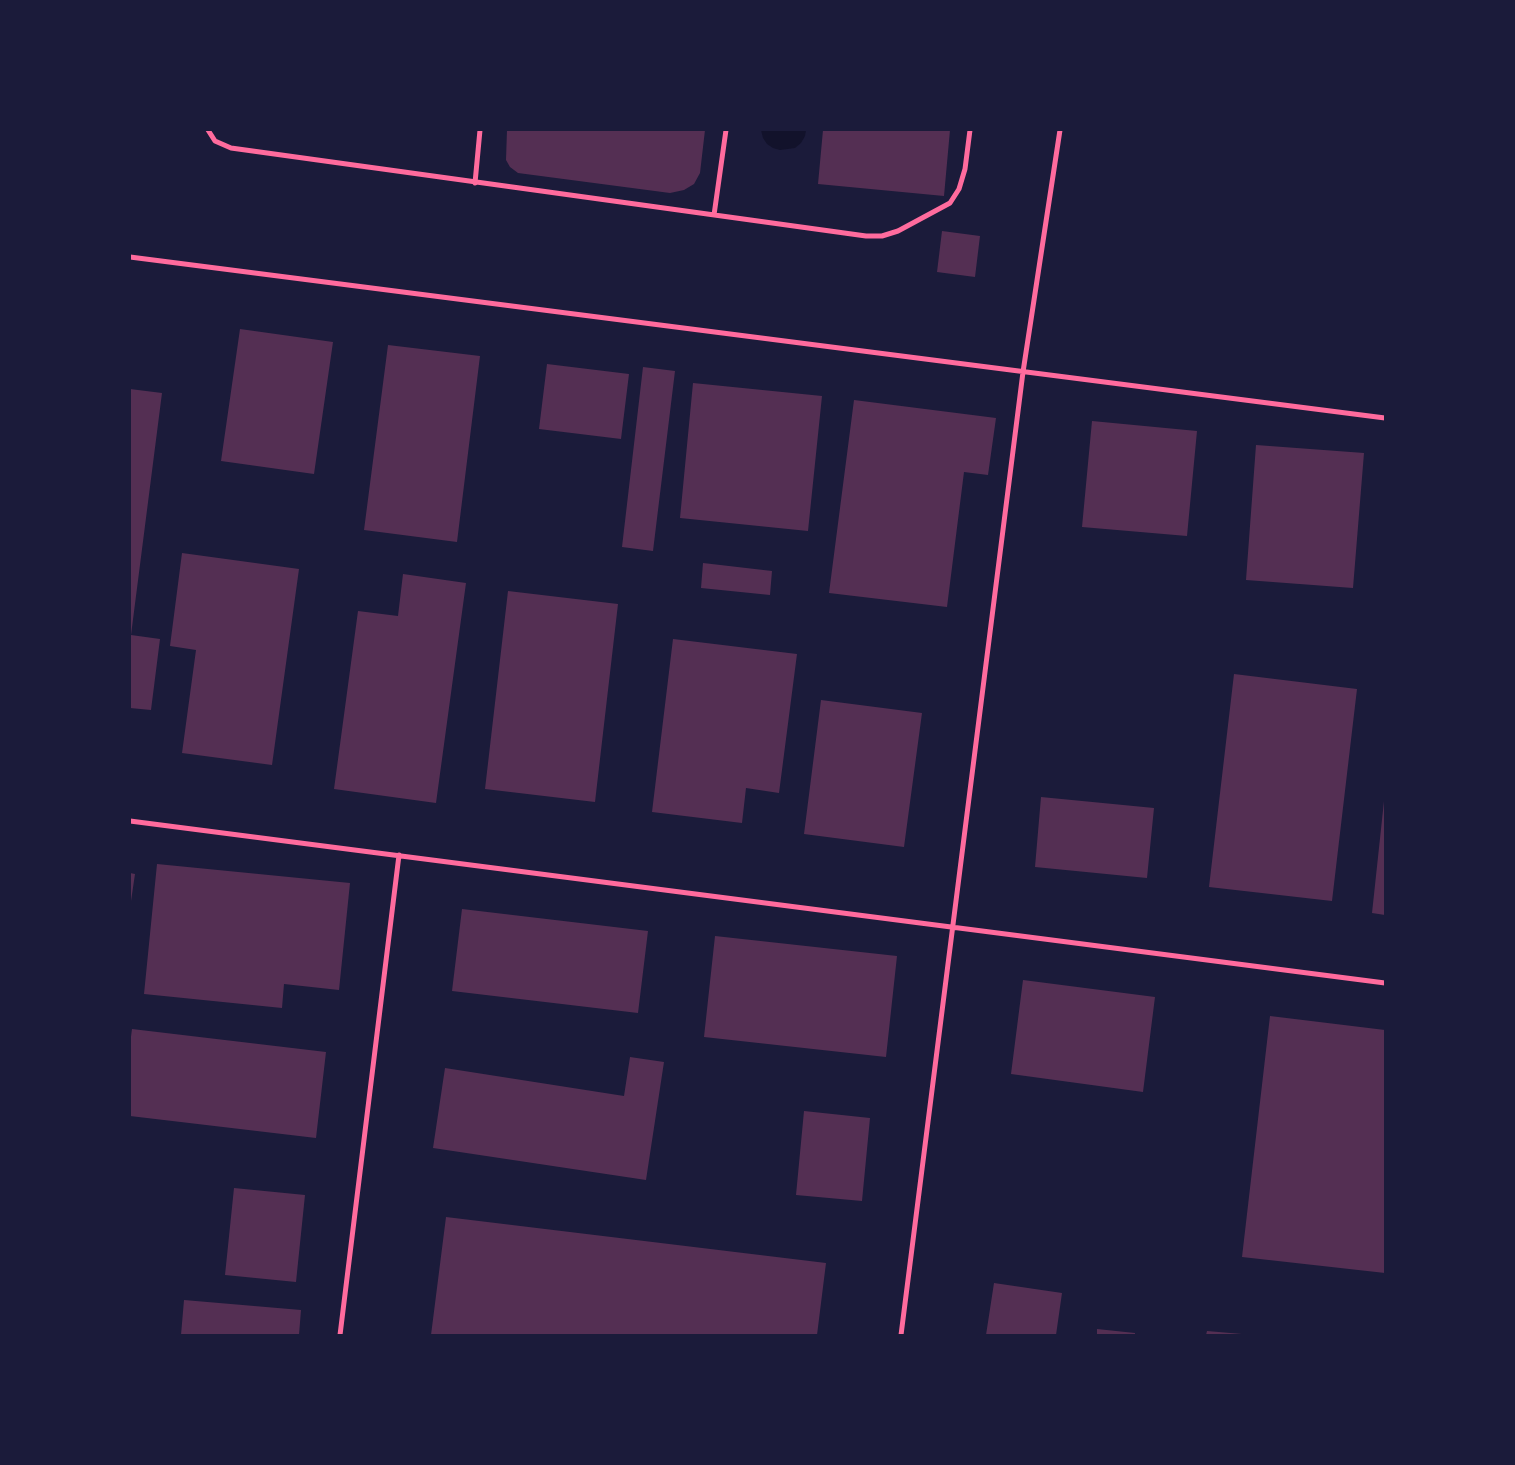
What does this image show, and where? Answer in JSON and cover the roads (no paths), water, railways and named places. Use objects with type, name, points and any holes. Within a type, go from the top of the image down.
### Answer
[{"type":"street","points":[[208,130],[216,142],[231,148],[866,236],[882,236],[898,231],[950,203],[959,189],[965,169],[970,130]]},
{"type":"street","points":[[475,182],[480,130]]},
{"type":"street","points":[[714,216],[726,130]]},
{"type":"street","points":[[901,1335],[1023,372],[1060,130]]},
{"type":"street","points":[[130,257],[1385,418]]},
{"type":"street","points":[[130,821],[1385,983]]},
{"type":"street","points":[[340,1335],[399,855]]}]
